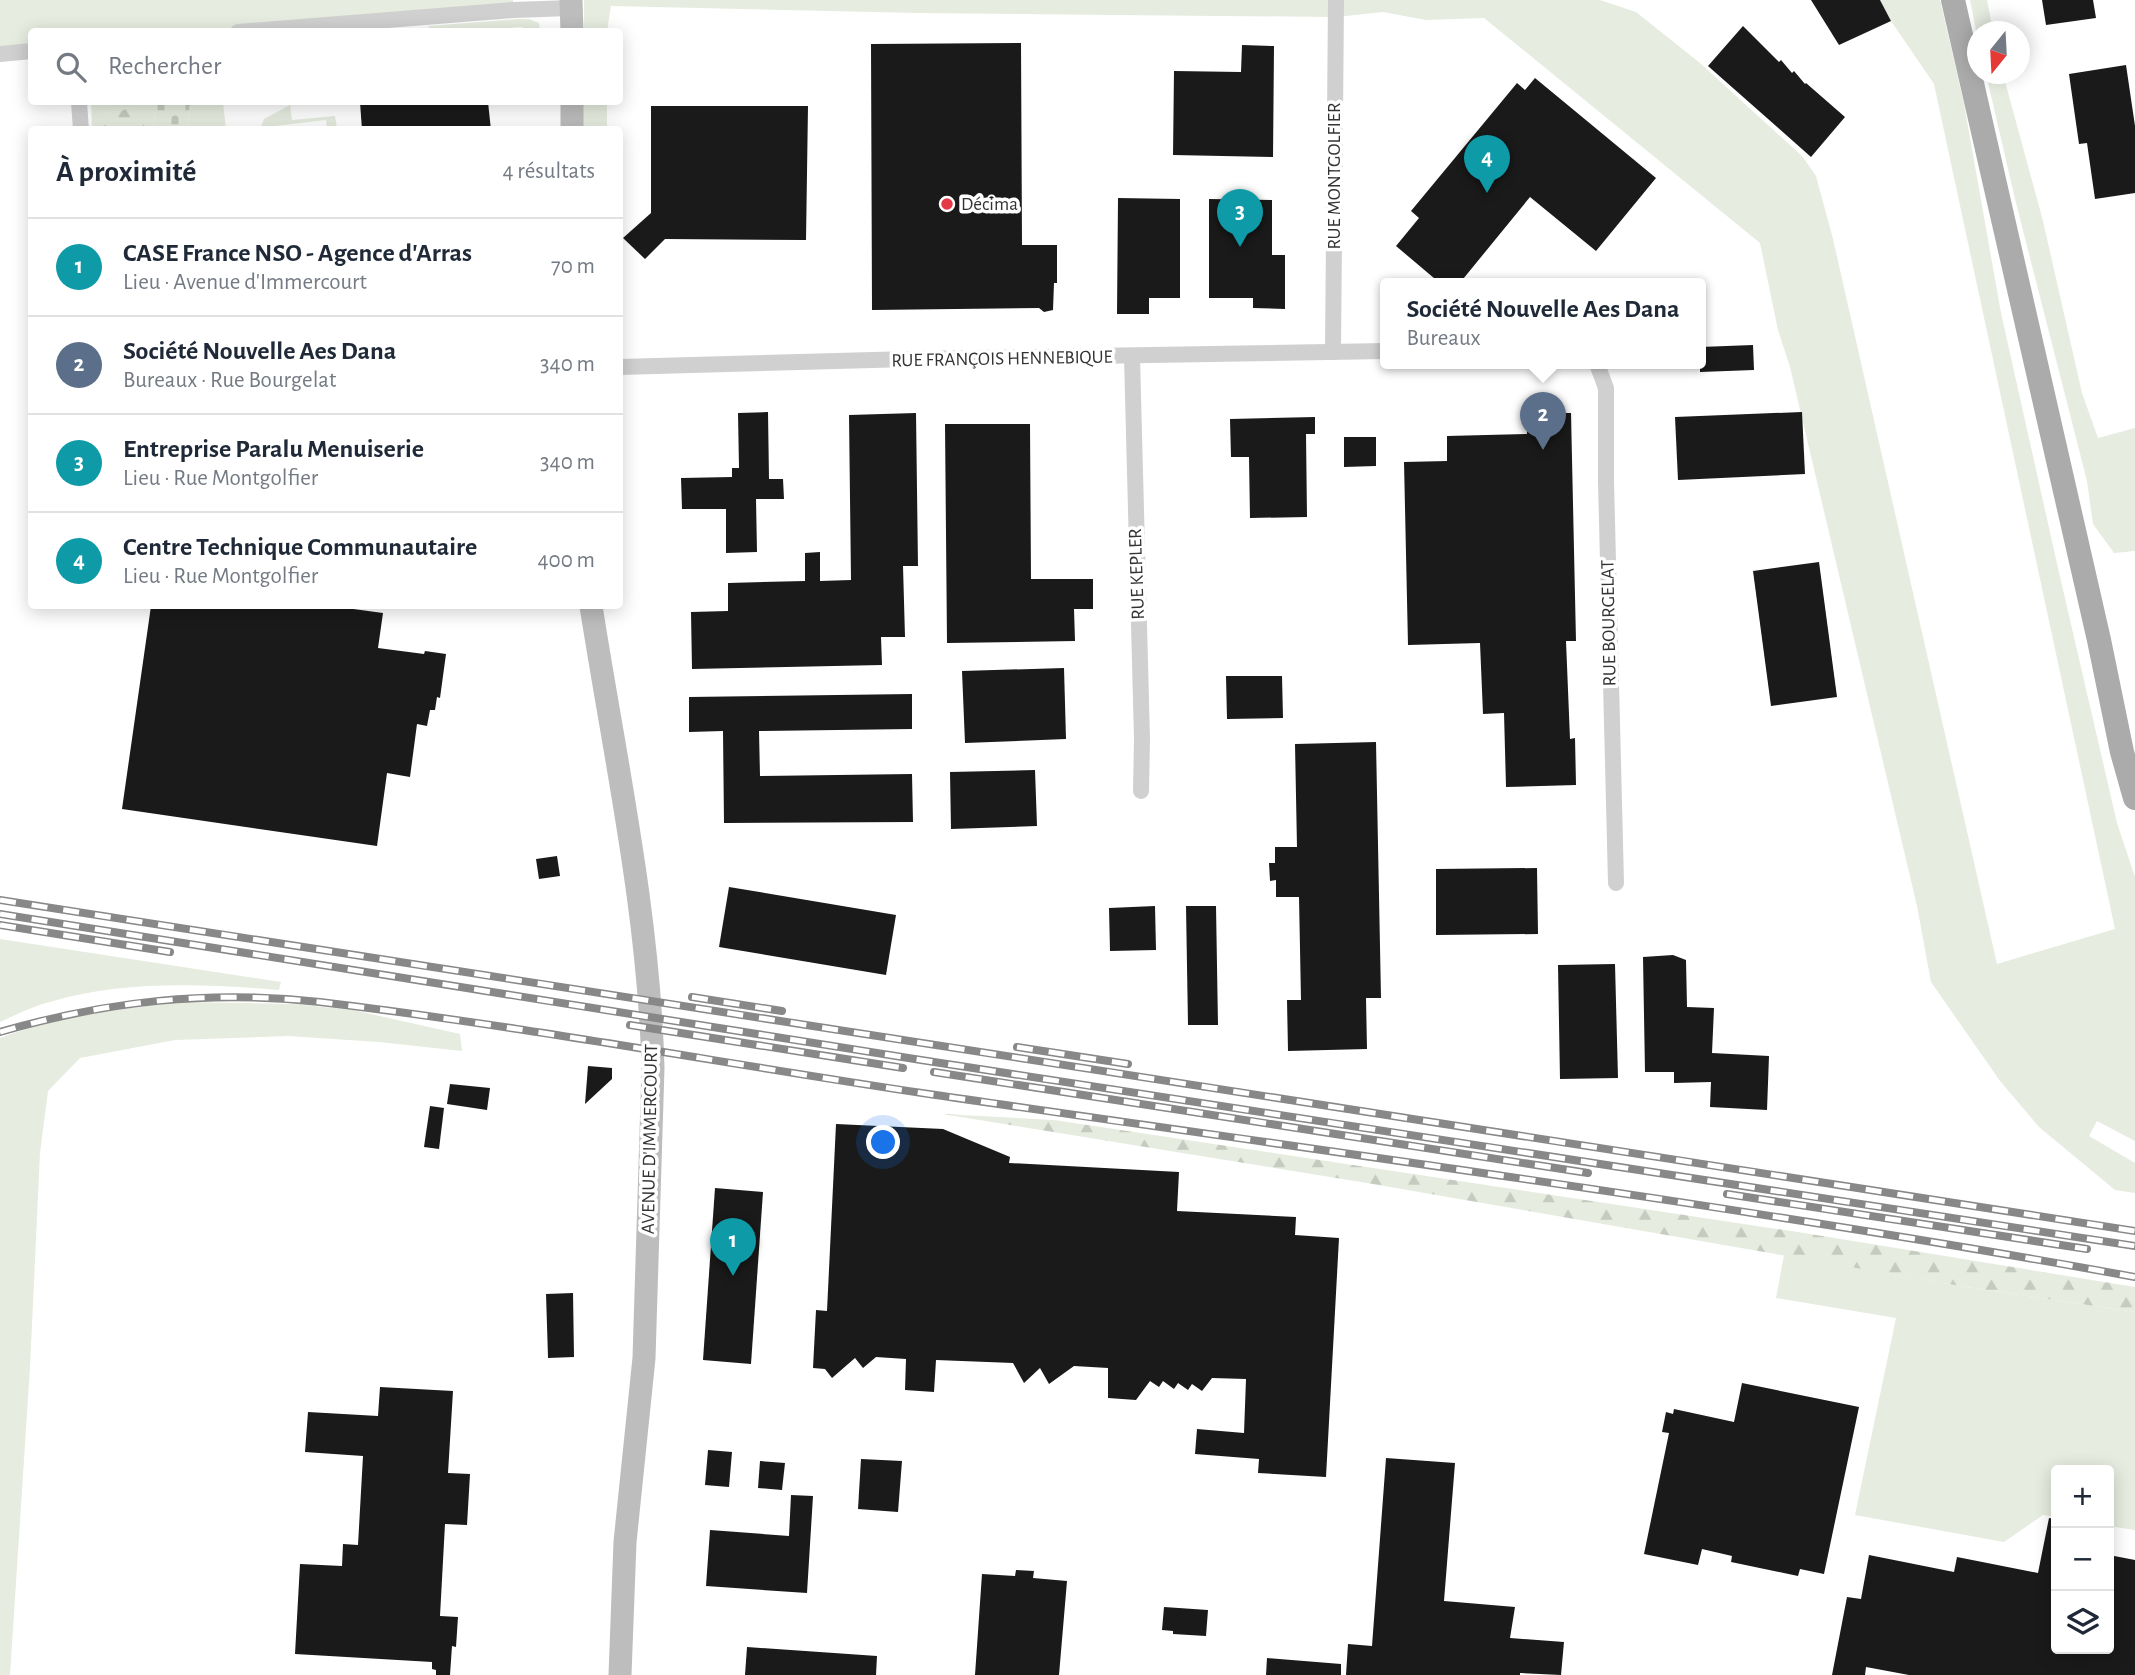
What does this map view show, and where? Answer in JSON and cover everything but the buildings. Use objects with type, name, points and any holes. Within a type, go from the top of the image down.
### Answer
[{"type":"main road","points":[[1953,0],[2099,640],[2122,752],[2135,798]]},
{"type":"main road","points":[[571,4],[572,28]]},
{"type":"main road","points":[[572,105],[572,126]]},
{"type":"main road","name":"AVENUE D'IMMERCOURT","points":[[591,609],[640,920],[652,1028],[644,1358],[625,1542],[620,1675]]},
{"type":"street","name":"RUE MONTGOLFIER","points":[[1333,352],[1336,0]]},
{"type":"street","points":[[288,28],[571,4]]},
{"type":"street","points":[[0,54],[28,51]]},
{"type":"street","points":[[79,105],[81,126]]},
{"type":"street","name":"RUE FRANÇOIS HENNEBIQUE","points":[[623,367],[1380,351]]},
{"type":"street","name":"RUE KEPLER","points":[[1132,356],[1142,739],[1140,791]]},
{"type":"street","name":"RUE BOURGELAT","points":[[1599,369],[1606,388],[1606,494],[1616,883]]},
{"type":"green space","points":[[0,0],[513,0],[513,10],[277,28],[28,28],[28,51],[0,54]]},
{"type":"green space","points":[[584,0],[1600,0],[1636,12],[1700,63],[1802,156],[1816,176],[1833,239],[1997,964],[2115,929],[1934,84],[1891,21],[1880,0],[1940,0],[1964,104],[2001,313],[2117,823],[2135,877],[2135,1141],[2097,1121],[2089,1136],[2135,1163],[2135,1193],[2115,1190],[2039,1127],[2000,1081],[1931,982],[1917,906],[1790,367],[1778,330],[1760,243],[1484,18],[1426,20],[1383,12],[1336,17],[919,13],[611,6],[607,28],[584,28]]},
{"type":"green space","points":[[1970,0],[1987,0],[1991,21],[1974,21]]},
{"type":"green space","points":[[529,19],[539,23],[540,28],[428,28]]},
{"type":"green space","points":[[1988,84],[2006,84],[2043,221],[2082,393],[2098,438],[2135,428],[2135,551],[2114,553],[2093,524],[2087,481]]},
{"type":"green space","points":[[91,105],[132,105],[120,111],[102,114],[92,126]]},
{"type":"green space","points":[[132,105],[157,105],[153,126],[93,126],[102,114]]},
{"type":"green space","points":[[157,105],[190,105],[187,126],[153,126]]},
{"type":"green space","points":[[190,105],[223,105],[226,126],[187,126]]},
{"type":"green space","points":[[290,105],[292,120],[335,116],[337,126],[327,126],[326,120],[261,126],[264,119]]},
{"type":"green space","points":[[583,105],[607,105],[607,126],[583,126]]},
{"type":"green space","points":[[0,939],[281,982],[279,990],[193,985],[106,990],[44,1004],[0,1022]]},
{"type":"green space","points":[[184,1002],[295,1004],[353,1010],[460,1034],[462,1051],[288,1036],[175,1040],[80,1058],[48,1091],[40,1153],[30,1367],[10,1675],[0,1675],[0,1038],[68,1018]]},
{"type":"green space","points":[[942,1114],[1054,1120],[1804,1233],[2135,1287],[2135,1312],[1960,1286],[1367,1183]]},
{"type":"green space","points":[[1784,1255],[1960,1286],[2135,1312],[2135,1530],[2114,1527],[2114,1465],[2051,1465],[2051,1516],[2043,1515],[2004,1542],[1855,1515],[1896,1318],[1776,1298]]},
{"type":"railway","points":[[0,900],[2135,1231]]},
{"type":"railway","points":[[0,914],[921,1060],[2135,1246]]},
{"type":"railway","points":[[0,925],[170,952]]},
{"type":"railway","points":[[0,1032],[80,1013],[159,1001],[238,997],[320,1002],[546,1033],[922,1093],[1681,1202],[2135,1277]]},
{"type":"railway","points":[[692,997],[782,1011]]},
{"type":"railway","points":[[630,1025],[903,1068]]},
{"type":"railway","points":[[1017,1047],[1128,1064]]},
{"type":"railway","points":[[934,1072],[1588,1173]]},
{"type":"railway","points":[[1727,1194],[2087,1249]]},
{"type":"place","name":"Centre Technique Communautaire","points":[[1487,193]]},
{"type":"place","name":"Décima","points":[[947,204]]},
{"type":"place","name":"Entreprise Paralu Menuiserie","points":[[1240,247]]},
{"type":"place","name":"Société Nouvelle Aes Dana","points":[[1543,450]]},
{"type":"place","name":"CASE France NSO - Agence d'Arras","points":[[733,1276]]}]
